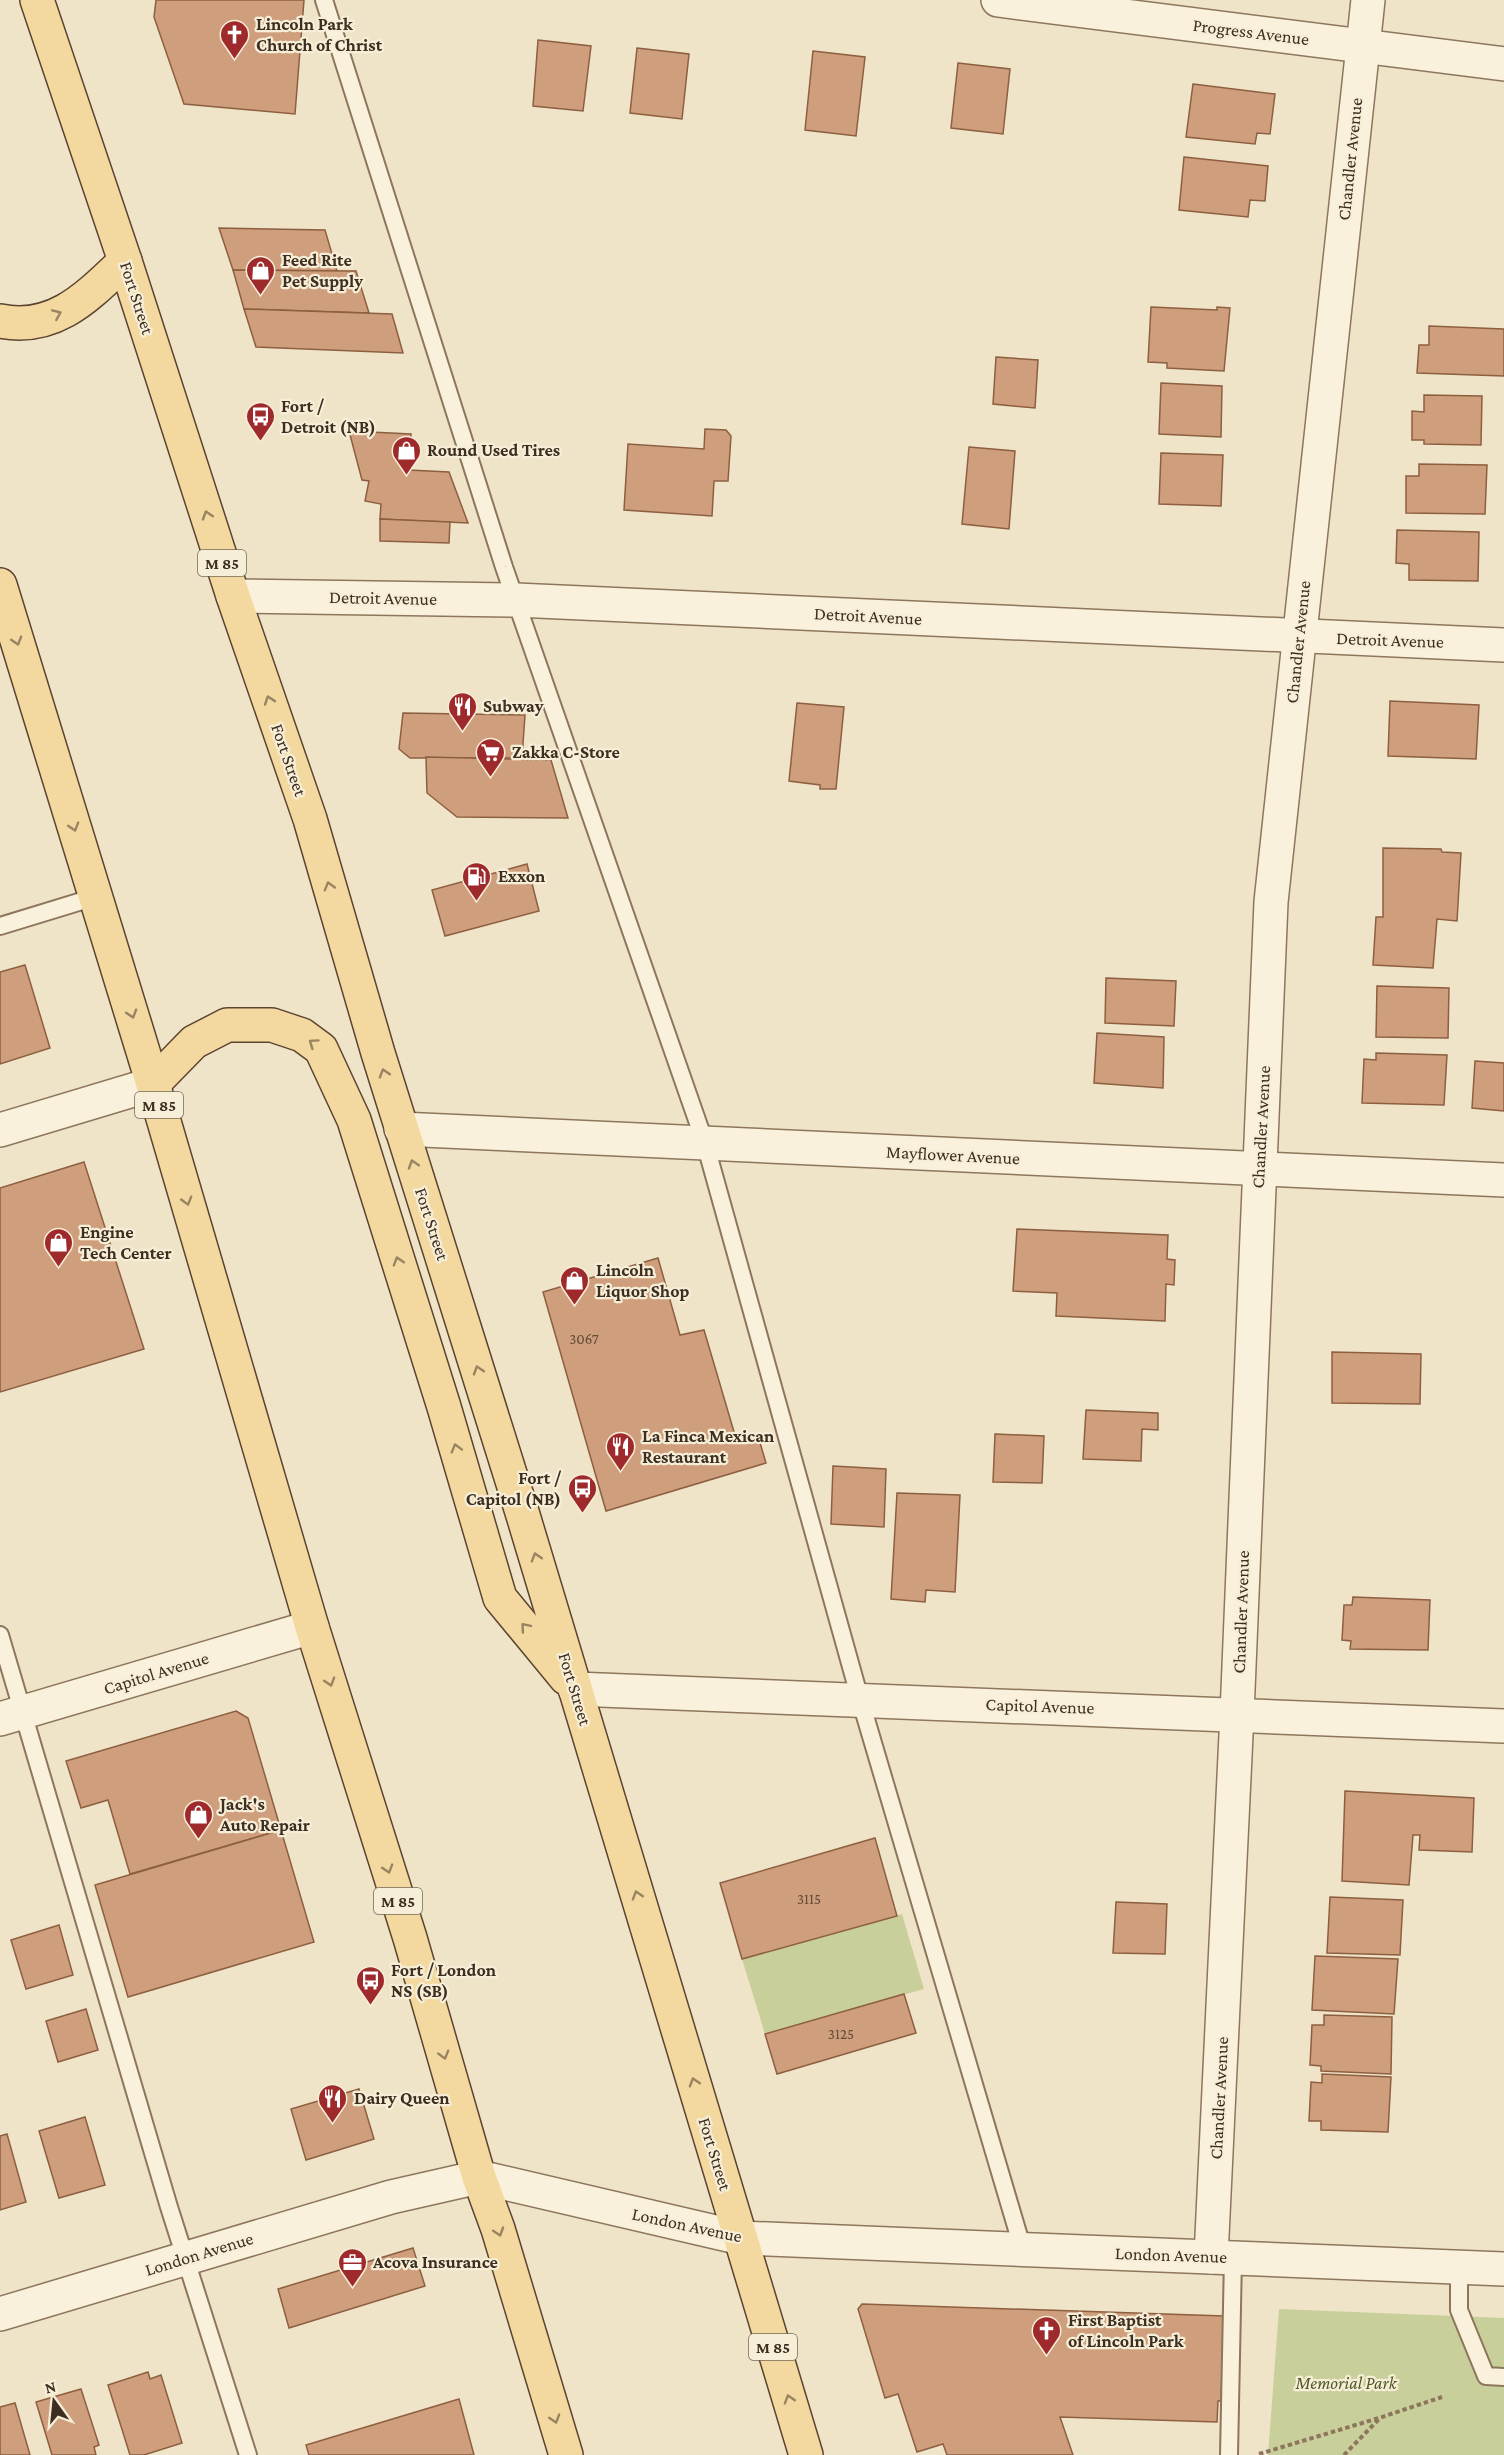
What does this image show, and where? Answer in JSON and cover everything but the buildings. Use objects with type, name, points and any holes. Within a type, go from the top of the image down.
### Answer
[{"type":"main road","name":"Fort Street","points":[[37,0],[125,261],[232,596],[310,819],[401,1129],[522,1512],[806,2455]]},
{"type":"main road","points":[[0,321],[28,324],[60,315],[96,288],[125,261]]},
{"type":"main road","name":"M 85","points":[[0,585],[153,1084],[312,1627],[410,1938],[479,2177],[498,2229],[566,2455]]},
{"type":"main road","points":[[153,1084],[194,1042],[226,1025],[272,1025],[302,1035],[321,1049],[354,1120],[444,1407],[500,1598],[575,1689]]},
{"type":"street","name":"Progress Avenue","points":[[998,0],[1504,64]]},
{"type":"street","name":"Chandler Avenue","points":[[1222,2257],[1237,1714],[1271,902],[1368,0]]},
{"type":"street","name":"Detroit Avenue","points":[[232,596],[516,600],[1504,645]]},
{"type":"street","points":[[0,1130],[153,1084]]},
{"type":"street","name":"Mayflower Avenue","points":[[401,1129],[1504,1180]]},
{"type":"street","name":"Capitol Avenue","points":[[11,1716],[312,1627]]},
{"type":"street","name":"Capitol Avenue","points":[[575,1689],[1504,1726]]},
{"type":"street","name":"London Avenue","points":[[0,2314],[391,2197],[479,2177],[741,2238],[1504,2269]]},
{"type":"lane","points":[[324,0],[504,567],[705,1143],[860,1699],[1023,2250]]},
{"type":"lane","points":[[0,926],[95,897]]},
{"type":"lane","points":[[0,1635],[11,1716],[248,2455]]},
{"type":"lane","points":[[1222,2257],[1228,2455]]},
{"type":"lane","points":[[1459,2268],[1459,2310],[1486,2376],[1504,2377]]},
{"type":"path","points":[[1254,2455],[1442,2397]]},
{"type":"path","points":[[1344,2455],[1379,2418]]},
{"type":"green space","points":[[902,1914],[924,1989],[765,2034],[742,1959]]},
{"type":"green space","name":"Memorial Park","points":[[1279,2309],[1504,2318],[1504,2455],[1268,2455]]},
{"type":"place","name":"Lincoln Park Church of Christ","points":[[235,60]]},
{"type":"place","name":"Feed Rite Pet Supply","points":[[261,296]]},
{"type":"place","name":"Fort / Detroit (NB)","points":[[260,442]]},
{"type":"place","name":"Round Used Tires","points":[[406,476]]},
{"type":"place","name":"Subway","points":[[462,732]]},
{"type":"place","name":"Zakka C-Store","points":[[491,778]]},
{"type":"place","name":"Exxon","points":[[477,902]]},
{"type":"place","name":"Engine Tech Center","points":[[59,1268]]},
{"type":"place","name":"Lincoln Liquor Shop","points":[[575,1306]]},
{"type":"place","name":"La Finca Mexican Restaurant","points":[[621,1472]]},
{"type":"place","name":"Fort / Capitol (NB)","points":[[582,1514]]},
{"type":"place","name":"Jack's Auto Repair","points":[[199,1840]]},
{"type":"place","name":"Fort / London NS (SB)","points":[[370,2006]]},
{"type":"place","name":"Dairy Queen","points":[[333,2124]]},
{"type":"place","name":"Acova Insurance","points":[[352,2288]]},
{"type":"place","name":"First Baptist of Lincoln Park","points":[[1047,2356]]}]
